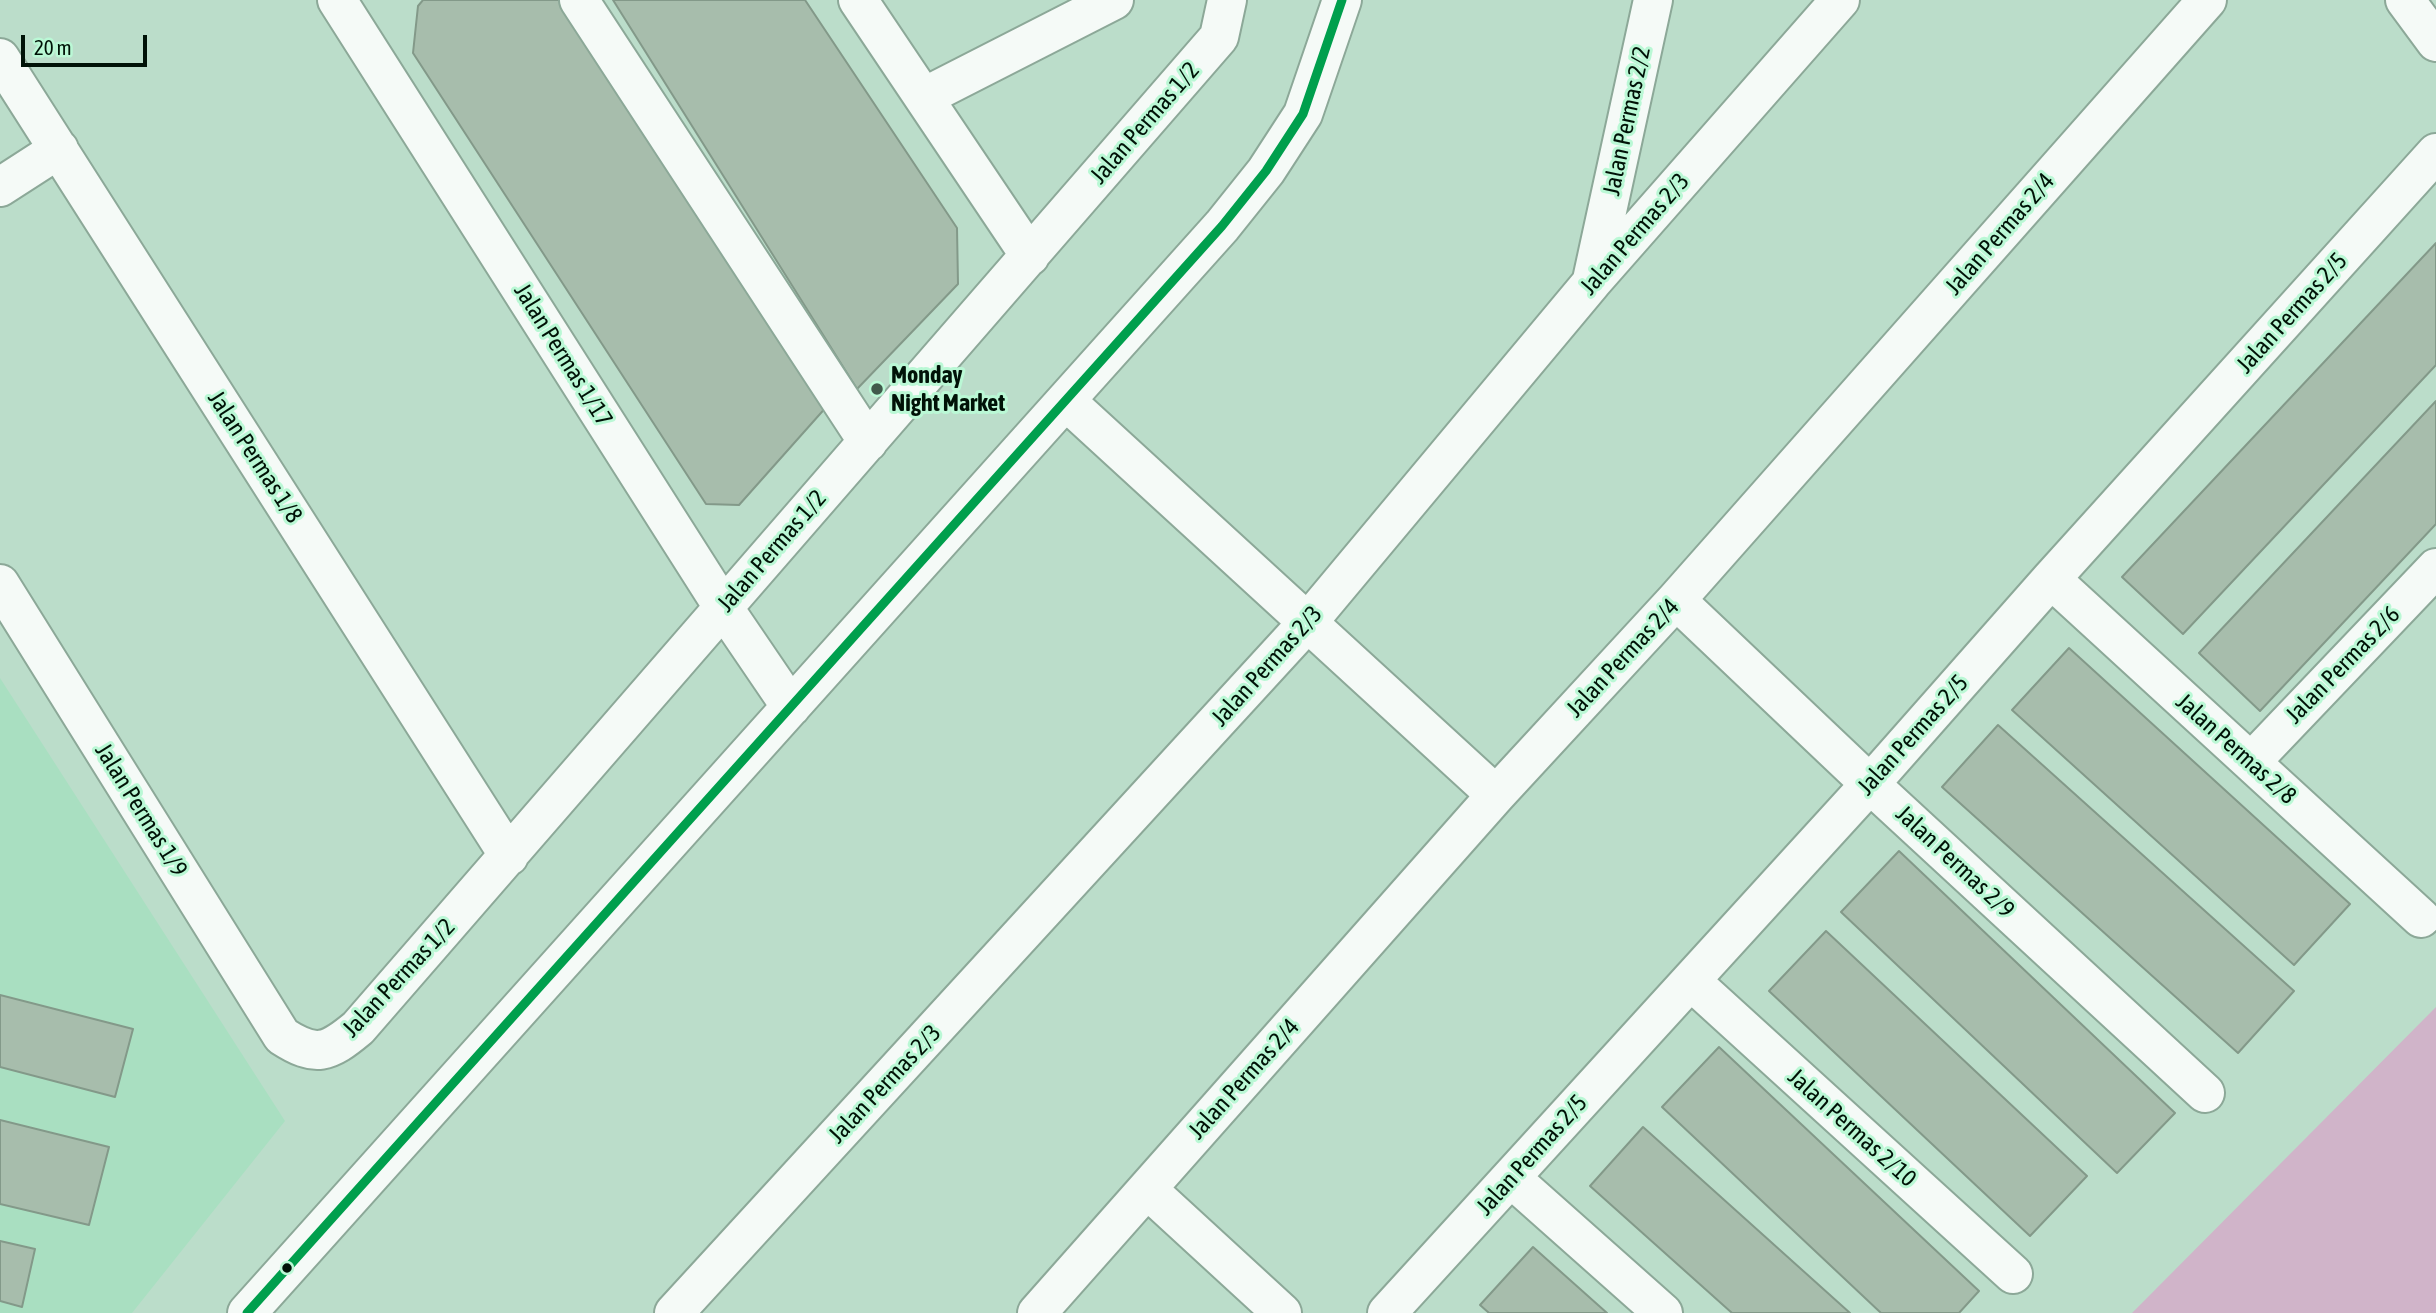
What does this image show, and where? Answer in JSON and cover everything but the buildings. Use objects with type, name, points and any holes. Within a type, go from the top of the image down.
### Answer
[{"type":"street","name":"Jalan Permas 1/17","points":[[337,0],[723,607],[791,707]]},
{"type":"street","points":[[579,0],[868,442]]},
{"type":"street","points":[[858,0],[1030,256]]},
{"type":"street","points":[[924,97],[1114,0]]},
{"type":"street","name":"Jalan Permas 1/2","points":[[282,1036],[300,1048],[323,1051],[342,1042],[358,1028],[1219,37],[1227,0]]},
{"type":"street","points":[[247,1313],[1222,226],[1266,171],[1303,114],[1342,0]]},
{"type":"street","name":"Jalan Permas 2/2","points":[[1592,282],[1653,0]]},
{"type":"street","name":"Jalan Permas 2/3","points":[[674,1313],[1308,622],[1592,282],[1840,0]]},
{"type":"street","name":"Jalan Permas 2/4","points":[[1037,1313],[1496,795],[1676,600],[2207,0]]},
{"type":"street","points":[[2405,0],[2436,42]]},
{"type":"street","name":"Jalan Permas 1/8","points":[[0,58],[509,856]]},
{"type":"street","points":[[0,187],[59,149]]},
{"type":"street","name":"Jalan Permas 2/5","points":[[1387,1313],[1870,784],[2051,579],[2436,153]]},
{"type":"street","points":[[1066,401],[1496,795]]},
{"type":"street","name":"Jalan Permas 2/6","points":[[2250,762],[2434,572]]},
{"type":"street","name":"Jalan Permas 2/8","points":[[2051,579],[2421,918]]},
{"type":"street","name":"Jalan Permas 1/9","points":[[0,584],[282,1036]]},
{"type":"street","name":"Jalan Permas 2/9","points":[[1676,600],[1870,784],[2205,1093]]},
{"type":"street","name":"Jalan Permas 2/10","points":[[1691,981],[2013,1274]]},
{"type":"street","points":[[1511,1178],[1663,1313]]},
{"type":"street","points":[[1147,1189],[1282,1313]]},
{"type":"shaded area","points":[[0,678],[285,1121],[132,1313],[0,1313]]},
{"type":"shaded area","points":[[2436,1007],[2436,1313],[2132,1313]]},
{"type":"transit line","points":[[247,1313],[1222,226],[1266,171],[1303,114],[1342,0]]},
{"type":"place","name":"Monday Night Market","points":[[877,389]]}]
